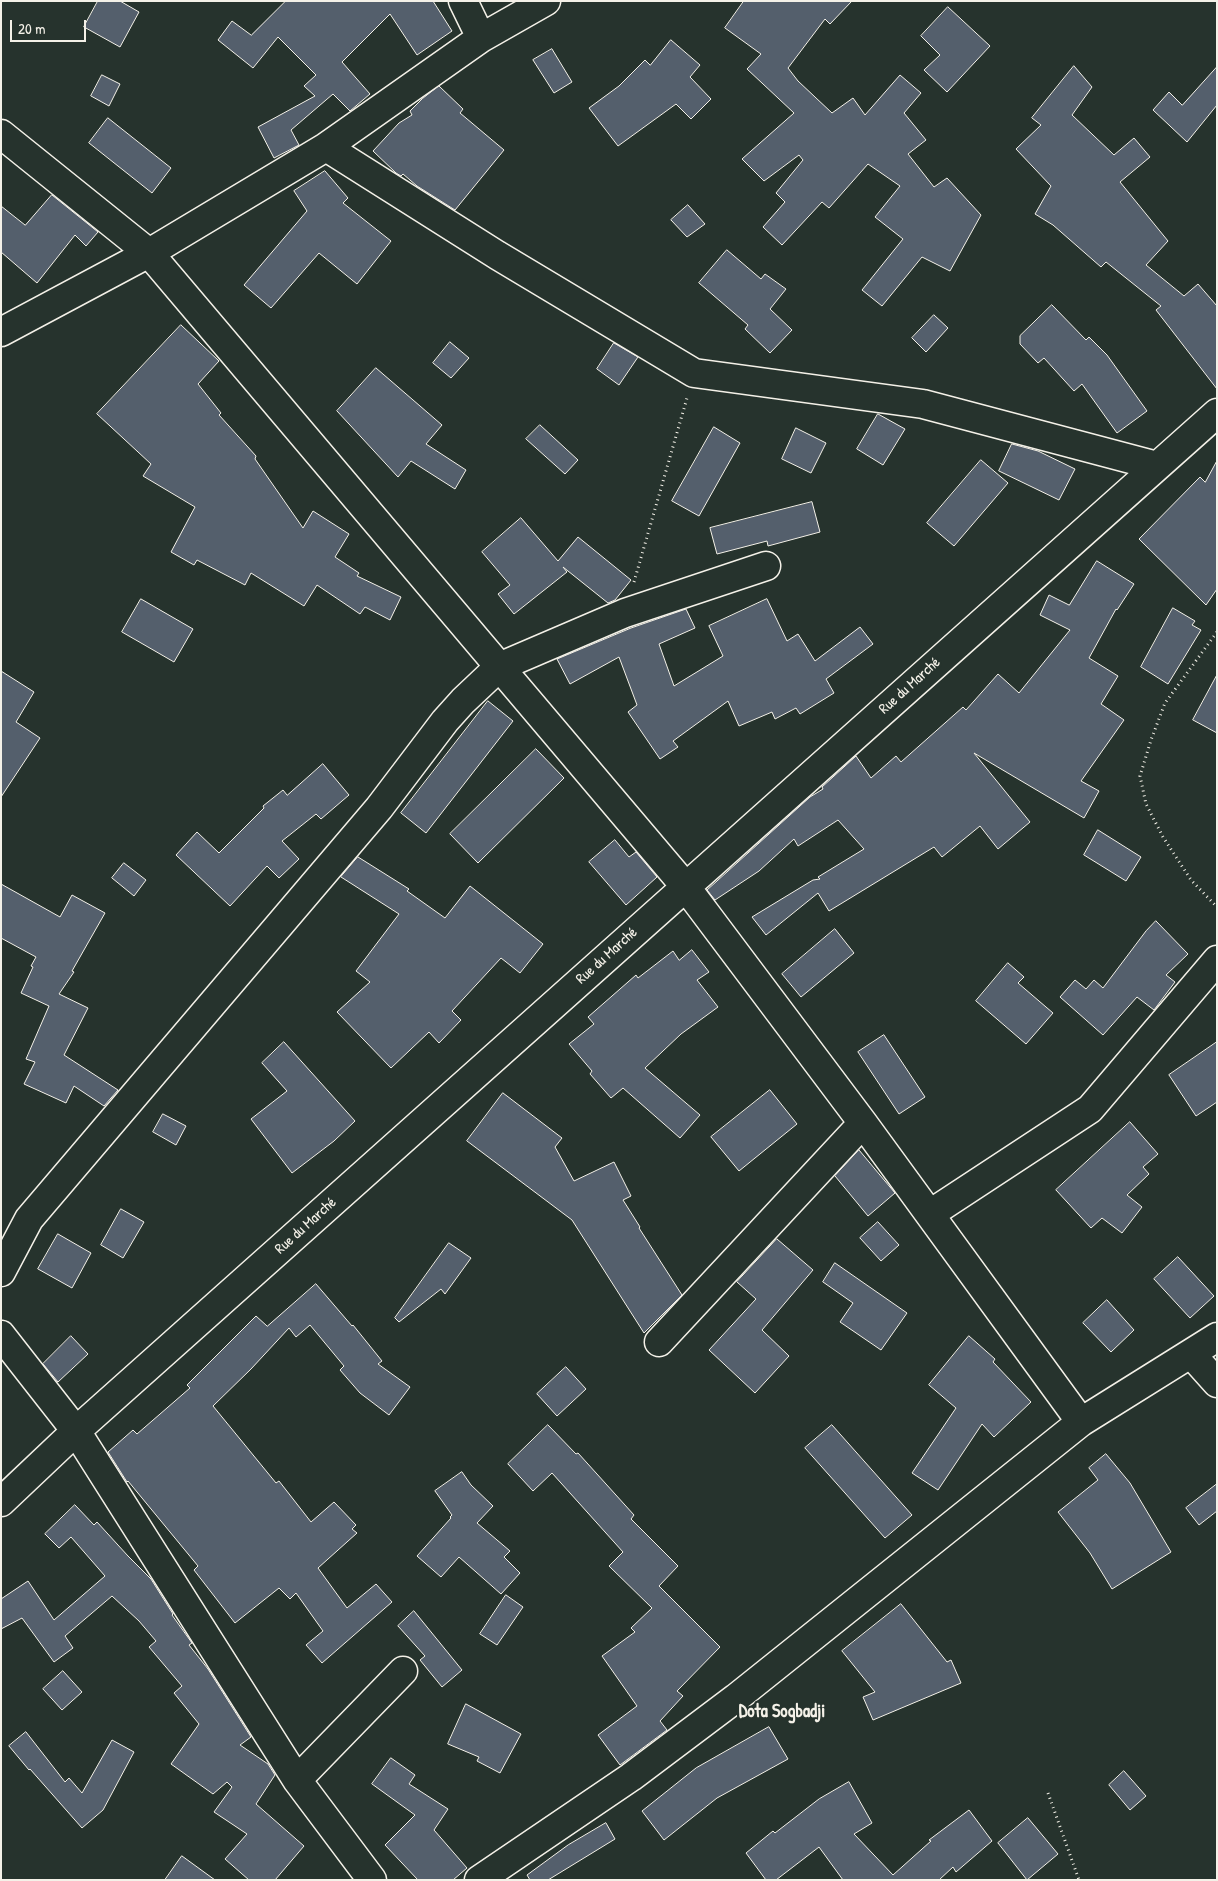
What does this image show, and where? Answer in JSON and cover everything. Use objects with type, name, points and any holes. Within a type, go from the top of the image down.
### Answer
[{"type":"street","points":[[463,1],[481,38]]},
{"type":"street","points":[[1,332],[149,253],[326,147],[481,38],[546,1]]},
{"type":"street","points":[[1,134],[149,253],[685,886],[863,1123],[1081,1422]]},
{"type":"street","points":[[326,147],[497,255],[694,373],[923,404],[1157,466]]},
{"type":"street","name":"Rue du Marché","points":[[1,1502],[76,1431],[1157,466],[1212,425]]},
{"type":"street","points":[[1,1272],[28,1219],[379,808],[445,721],[499,667],[625,613],[766,566]]},
{"type":"street","points":[[930,1214],[1090,1109],[1217,960]]},
{"type":"street","points":[[659,1342],[863,1123]]},
{"type":"street","points":[[1,1336],[76,1431],[298,1780],[372,1880]]},
{"type":"street","points":[[479,1880],[631,1777],[736,1698],[1081,1422],[1217,1337]]},
{"type":"street","points":[[1191,1354],[1217,1383]]},
{"type":"street","points":[[298,1780],[403,1671]]},
{"type":"path","points":[[625,613],[694,373]]},
{"type":"path","points":[[1217,632],[1165,704],[1140,776],[1146,804],[1163,837],[1191,880],[1217,907]]},
{"type":"path","points":[[1048,1793],[1079,1880]]},
{"type":"building","points":[[98,1],[120,1],[139,12],[120,47],[84,27]]},
{"type":"building","points":[[286,1],[433,1],[452,31],[417,55],[390,14],[342,62],[370,94],[350,111],[333,94],[291,130],[299,145],[274,158],[258,127],[315,96],[304,86],[316,75],[278,37],[253,68],[218,40],[232,21],[251,35]]},
{"type":"building","points":[[744,1],[852,1],[830,24],[825,19],[788,68],[798,81],[832,113],[853,98],[865,115],[900,75],[921,93],[904,113],[926,140],[908,154],[934,187],[947,178],[981,215],[950,271],[922,257],[882,306],[862,290],[903,239],[875,217],[900,186],[868,164],[829,208],[822,202],[782,245],[763,227],[785,202],[776,193],[803,160],[799,155],[764,181],[742,159],[794,113],[747,69],[761,54],[725,28]]},
{"type":"building","points":[[948,7],[990,46],[947,92],[924,70],[940,55],[921,36]]},
{"type":"building","points":[[671,40],[700,65],[690,77],[711,99],[691,119],[676,104],[618,146],[589,108],[619,86],[645,60],[650,65]]},
{"type":"building","points":[[552,49],[572,82],[554,93],[533,60]]},
{"type":"building","points":[[1074,66],[1092,87],[1072,115],[1114,155],[1134,138],[1150,157],[1120,182],[1168,241],[1146,265],[1184,296],[1198,284],[1217,306],[1217,389],[1156,310],[1161,306],[1106,262],[1101,267],[1053,225],[1035,214],[1051,186],[1016,149],[1041,125],[1032,118]]},
{"type":"building","points":[[1217,67],[1217,105],[1187,142],[1153,110],[1169,92],[1182,105]]},
{"type":"building","points":[[102,75],[120,84],[109,106],[91,96]]},
{"type":"building","points":[[439,86],[463,109],[460,113],[504,150],[455,210],[417,186],[403,174],[401,176],[396,173],[373,151],[399,123],[412,115],[410,111],[422,99]]},
{"type":"building","points":[[108,118],[171,168],[152,193],[89,143]]},
{"type":"building","points":[[325,171],[348,198],[343,203],[391,241],[357,284],[319,253],[271,308],[244,285],[307,211],[294,191]]},
{"type":"building","points":[[52,195],[98,232],[86,246],[75,235],[37,283],[1,252],[1,206],[25,225]]},
{"type":"building","points":[[688,205],[705,224],[687,237],[671,220]]},
{"type":"building","points":[[727,250],[761,279],[765,274],[786,289],[770,309],[792,330],[770,353],[745,329],[748,325],[699,283]]},
{"type":"building","points":[[1052,305],[1086,340],[1089,337],[1107,355],[1147,411],[1117,433],[1082,384],[1074,391],[1044,358],[1038,363],[1020,344],[1020,336]]},
{"type":"building","points":[[934,315],[948,328],[926,352],[912,338]]},
{"type":"building","points":[[181,325],[219,361],[198,384],[221,413],[219,415],[256,456],[255,459],[303,528],[313,511],[349,534],[335,557],[359,573],[357,576],[401,597],[390,620],[365,607],[360,614],[317,585],[304,606],[251,573],[245,585],[197,560],[194,565],[171,552],[195,507],[143,476],[151,464],[97,414]]},
{"type":"building","points":[[450,342],[469,358],[451,378],[433,363]]},
{"type":"building","points":[[614,343],[638,357],[619,385],[597,369]]},
{"type":"building","points":[[376,368],[442,425],[426,444],[466,470],[455,489],[411,461],[398,477],[337,411]]},
{"type":"building","points":[[878,414],[905,429],[883,465],[857,449]]},
{"type":"building","points":[[540,425],[578,460],[565,474],[526,439]]},
{"type":"building","points":[[714,427],[740,443],[699,516],[672,501]]},
{"type":"building","points":[[796,428],[826,443],[811,473],[782,459]]},
{"type":"building","points":[[1012,444],[1038,451],[1075,469],[1059,500],[999,471]]},
{"type":"building","points":[[981,460],[1008,483],[954,546],[927,523]]},
{"type":"building","points":[[1217,461],[1217,589],[1206,605],[1139,539],[1200,477],[1205,482]]},
{"type":"building","points":[[812,502],[820,532],[768,546],[767,541],[717,554],[710,528]]},
{"type":"building","points":[[521,518],[558,561],[578,537],[631,580],[615,600],[608,603],[563,567],[567,572],[514,614],[498,594],[510,585],[482,552]]},
{"type":"building","points":[[1097,561],[1134,584],[1116,609],[1089,658],[1118,676],[1101,704],[1124,720],[1081,781],[1099,791],[1084,818],[974,753],[1030,822],[998,849],[980,826],[942,857],[934,847],[829,911],[818,893],[766,935],[752,917],[813,880],[820,879],[818,877],[864,849],[838,820],[798,846],[794,839],[759,871],[715,900],[707,890],[810,797],[823,789],[822,787],[856,756],[871,778],[896,756],[901,762],[963,707],[966,710],[998,674],[1019,693],[1070,630],[1040,615],[1049,595],[1069,605]]},
{"type":"building","points":[[141,599],[193,629],[174,662],[122,632]]},
{"type":"building","points":[[767,599],[787,641],[798,634],[815,661],[860,627],[873,644],[826,679],[834,693],[800,714],[796,708],[775,719],[772,712],[739,726],[728,701],[673,741],[678,747],[660,759],[628,712],[637,705],[619,657],[570,684],[557,659],[631,628],[686,609],[695,628],[659,644],[674,686],[723,656],[709,626]]},
{"type":"building","points":[[1173,608],[1195,621],[1192,625],[1201,630],[1168,684],[1141,667]]},
{"type":"building","points":[[1,671],[34,692],[16,722],[40,738],[1,797]]},
{"type":"building","points":[[1217,675],[1217,733],[1193,720]]},
{"type":"building","points":[[488,701],[513,721],[426,833],[401,813]]},
{"type":"building","points":[[536,749],[564,778],[478,863],[450,834]]},
{"type":"building","points":[[323,764],[349,795],[321,819],[316,814],[282,841],[299,859],[279,878],[267,866],[230,906],[176,855],[197,832],[219,853],[264,808],[263,806],[283,790],[287,795]]},
{"type":"building","points":[[1098,830],[1141,857],[1126,881],[1084,855]]},
{"type":"building","points":[[615,840],[629,857],[636,852],[657,877],[626,905],[589,862]]},
{"type":"building","points":[[358,857],[409,889],[407,891],[445,918],[470,886],[543,944],[520,973],[501,958],[452,1011],[461,1020],[439,1043],[429,1032],[391,1068],[337,1012],[370,982],[356,971],[399,914],[341,877]]},
{"type":"building","points":[[124,863],[146,880],[134,896],[112,878]]},
{"type":"building","points":[[1,884],[60,917],[72,895],[105,913],[72,971],[74,972],[59,994],[88,1008],[64,1055],[118,1090],[104,1106],[74,1086],[66,1103],[24,1084],[35,1062],[26,1059],[49,1006],[21,993],[36,957],[1,938]]},
{"type":"building","points":[[1156,921],[1188,954],[1166,975],[1175,982],[1154,1010],[1137,997],[1103,1035],[1060,997],[1075,980],[1086,989],[1094,980],[1103,988],[1146,931]]},
{"type":"building","points":[[835,929],[854,953],[801,997],[782,974]]},
{"type":"building","points":[[692,950],[709,972],[697,980],[718,1007],[681,1034],[645,1068],[700,1115],[680,1138],[623,1088],[611,1098],[590,1074],[592,1071],[569,1044],[594,1024],[588,1017],[636,975],[638,978],[673,951],[679,960]]},
{"type":"building","points":[[1008,963],[1024,977],[1018,983],[1053,1013],[1026,1044],[976,1001]]},
{"type":"building","points":[[884,1035],[925,1097],[899,1114],[858,1052]]},
{"type":"building","points":[[284,1042],[355,1121],[334,1141],[292,1173],[251,1119],[287,1091],[262,1063]]},
{"type":"building","points":[[1217,1042],[1217,1102],[1196,1116],[1169,1075]]},
{"type":"building","points":[[770,1090],[797,1124],[739,1171],[711,1137]]},
{"type":"building","points":[[503,1093],[562,1138],[555,1147],[574,1181],[614,1162],[631,1196],[623,1200],[682,1295],[644,1333],[572,1220],[467,1141]]},
{"type":"building","points":[[163,1114],[186,1126],[176,1145],[153,1132]]},
{"type":"building","points":[[1130,1122],[1158,1154],[1143,1167],[1149,1174],[1127,1195],[1142,1207],[1122,1233],[1102,1218],[1091,1228],[1056,1190]]},
{"type":"building","points":[[859,1150],[895,1193],[868,1216],[835,1176]]},
{"type":"building","points":[[121,1209],[144,1222],[123,1258],[101,1245]]},
{"type":"building","points":[[878,1222],[899,1245],[881,1261],[860,1238]]},
{"type":"building","points":[[58,1234],[91,1253],[72,1288],[38,1269]]},
{"type":"building","points":[[777,1239],[813,1270],[762,1330],[789,1356],[755,1393],[709,1350],[756,1299],[737,1282]]},
{"type":"building","points":[[449,1243],[471,1258],[445,1294],[441,1289],[399,1322],[395,1318]]},
{"type":"building","points":[[1178,1257],[1214,1296],[1190,1318],[1154,1279]]},
{"type":"building","points":[[835,1263],[907,1313],[881,1350],[840,1322],[853,1303],[823,1282]]},
{"type":"building","points":[[316,1284],[382,1361],[378,1364],[410,1387],[389,1415],[360,1393],[340,1370],[344,1366],[310,1325],[296,1337],[289,1328],[213,1406],[276,1483],[279,1481],[311,1522],[334,1502],[356,1525],[352,1529],[357,1533],[318,1568],[347,1608],[376,1584],[392,1602],[322,1663],[306,1645],[323,1631],[296,1593],[290,1599],[279,1588],[235,1623],[194,1570],[198,1566],[127,1482],[108,1452],[133,1430],[137,1434],[190,1388],[187,1385],[256,1316],[267,1326]]},
{"type":"building","points":[[1107,1300],[1134,1330],[1111,1352],[1083,1323]]},
{"type":"building","points":[[71,1336],[88,1354],[58,1382],[43,1364]]},
{"type":"building","points":[[969,1336],[995,1359],[993,1362],[1031,1402],[994,1437],[982,1424],[938,1490],[912,1473],[956,1408],[929,1385]]},
{"type":"building","points":[[566,1367],[586,1389],[557,1416],[537,1394]]},
{"type":"building","points":[[548,1425],[576,1454],[578,1453],[634,1515],[631,1519],[678,1566],[659,1586],[720,1647],[677,1691],[683,1696],[660,1721],[667,1730],[620,1765],[598,1735],[637,1706],[602,1656],[635,1632],[631,1628],[652,1608],[609,1566],[623,1552],[552,1473],[533,1491],[508,1464]]},
{"type":"building","points":[[832,1425],[912,1515],[885,1538],[805,1448]]},
{"type":"building","points":[[1106,1454],[1130,1483],[1171,1552],[1112,1589],[1090,1553],[1058,1512],[1098,1480],[1089,1468]]},
{"type":"building","points":[[462,1472],[471,1485],[493,1506],[477,1523],[510,1551],[504,1557],[520,1573],[501,1594],[459,1557],[441,1577],[417,1556],[452,1515],[435,1491]]},
{"type":"building","points":[[1217,1484],[1217,1511],[1199,1525],[1186,1508]]},
{"type":"building","points":[[75,1505],[94,1525],[97,1522],[151,1579],[172,1615],[192,1643],[189,1645],[208,1669],[251,1737],[240,1745],[268,1764],[275,1775],[256,1804],[304,1846],[275,1880],[249,1880],[225,1859],[247,1834],[214,1812],[232,1787],[227,1782],[213,1794],[171,1764],[199,1724],[174,1693],[182,1686],[149,1647],[156,1641],[139,1621],[112,1596],[65,1636],[73,1648],[54,1662],[22,1618],[1,1629],[1,1599],[28,1581],[54,1620],[105,1576],[71,1537],[59,1548],[45,1534]]},
{"type":"building","points":[[506,1595],[523,1607],[497,1645],[480,1634]]},
{"type":"building","points":[[901,1604],[947,1662],[951,1660],[961,1683],[873,1720],[863,1697],[875,1692],[842,1651]]},
{"type":"building","points":[[414,1611],[462,1670],[442,1687],[420,1660],[425,1656],[398,1626]]},
{"type":"building","points":[[63,1671],[82,1692],[62,1710],[43,1689]]},
{"type":"building","points":[[466,1704],[521,1734],[500,1773],[477,1761],[479,1757],[448,1744]]},
{"type":"building","points":[[769,1727],[788,1759],[717,1798],[664,1840],[642,1811],[696,1768]]},
{"type":"building","points":[[26,1732],[65,1782],[69,1778],[82,1793],[112,1740],[134,1752],[103,1810],[82,1828],[9,1746]]},
{"type":"building","points":[[391,1758],[415,1775],[409,1784],[448,1809],[434,1830],[467,1868],[453,1880],[418,1880],[385,1845],[415,1815],[372,1784]]},
{"type":"building","points":[[1124,1771],[1146,1796],[1130,1810],[1109,1785]]},
{"type":"building","points":[[849,1782],[872,1823],[854,1834],[893,1875],[931,1841],[929,1840],[969,1810],[992,1841],[956,1872],[953,1867],[939,1880],[843,1880],[819,1847],[776,1880],[766,1880],[746,1853],[773,1831],[775,1833],[819,1799]]},
{"type":"building","points":[[1028,1818],[1058,1854],[1027,1880],[998,1843]]},
{"type":"building","points":[[606,1823],[615,1839],[548,1880],[530,1880],[527,1875],[568,1845]]},
{"type":"building","points":[[182,1856],[215,1880],[165,1880]]},
{"type":"district","name":"Dota Sogbadji","points":[[782,1712]]}]
